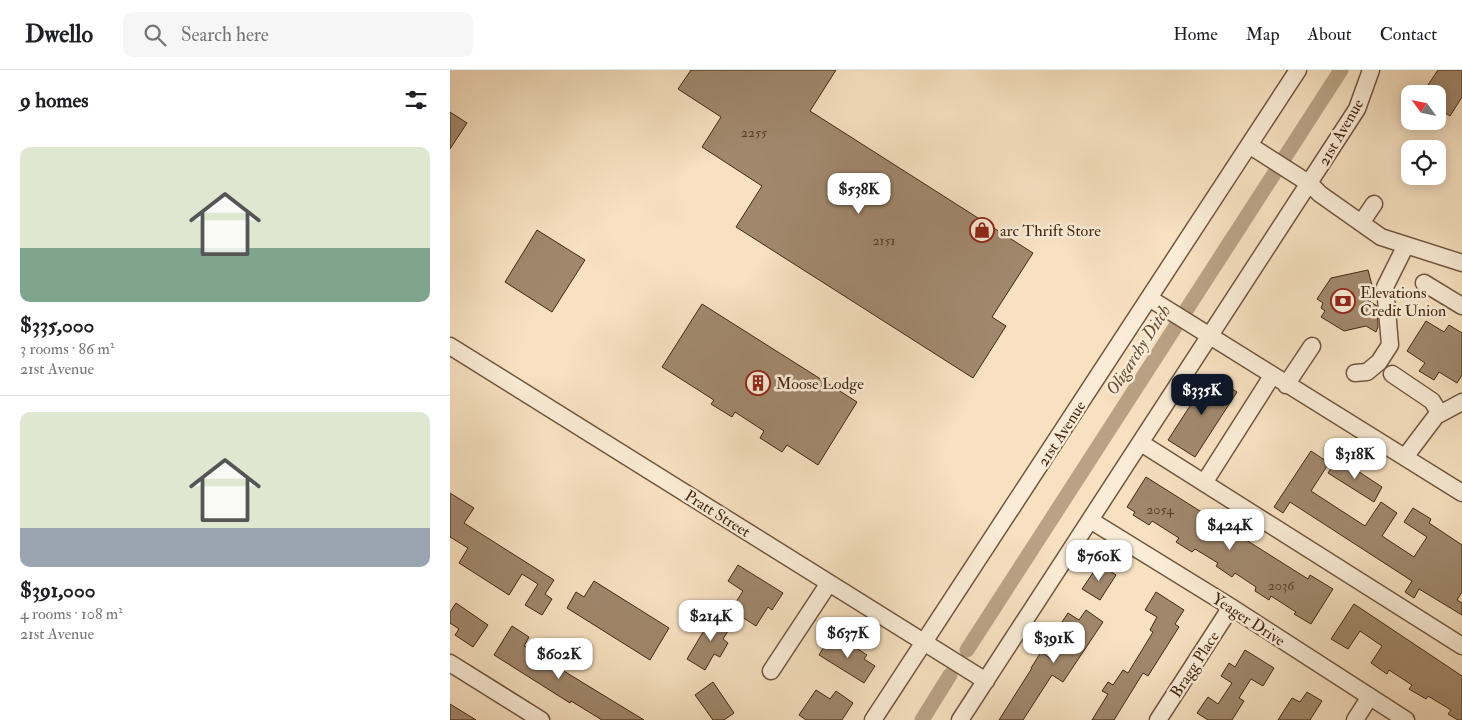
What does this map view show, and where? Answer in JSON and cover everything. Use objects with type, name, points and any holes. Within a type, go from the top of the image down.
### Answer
[{"type":"street","name":"21st Avenue","points":[[874,720],[1298,70]]},
{"type":"street","name":"21st Avenue","points":[[960,720],[1310,184],[1357,109],[1371,70]]},
{"type":"street","points":[[1249,145],[1310,184],[1320,194],[1381,237],[1462,263]]},
{"type":"street","points":[[1361,223],[1374,204]]},
{"type":"street","points":[[1355,373],[1367,372],[1379,362],[1390,345],[1385,287],[1406,245]]},
{"type":"street","points":[[1424,283],[1462,306]]},
{"type":"street","points":[[1149,298],[1462,493]]},
{"type":"street","name":"Pratt Street","points":[[450,346],[986,681]]},
{"type":"street","points":[[1286,385],[1312,346]]},
{"type":"street","points":[[1392,374],[1432,401],[1440,414]]},
{"type":"street","points":[[1204,483],[1272,376]]},
{"type":"street","points":[[1405,457],[1436,416],[1462,402]]},
{"type":"street","points":[[1141,443],[1462,646]]},
{"type":"street","name":"Yeager Drive","points":[[1090,520],[1231,607],[1369,698],[1406,720]]},
{"type":"street","points":[[771,671],[829,583]]},
{"type":"street","name":"Bragg Place","points":[[1158,720],[1231,607]]},
{"type":"street","points":[[450,663],[541,720]]},
{"type":"street","points":[[1355,720],[1369,698]]},
{"type":"building","points":[[691,70],[836,70],[810,111],[1033,253],[992,317],[1006,326],[973,378],[736,227],[762,186],[702,147],[721,117],[678,89]]},
{"type":"building","points":[[1438,70],[1462,70],[1462,97],[1450,116],[1446,113],[1446,85],[1428,85]]},
{"type":"building","points":[[450,112],[467,123],[450,149]]},
{"type":"building","points":[[537,230],[585,260],[552,312],[505,282]]},
{"type":"building","name":"Elevations Credit Union","points":[[1368,270],[1373,289],[1366,299],[1377,306],[1378,327],[1376,332],[1366,326],[1344,331],[1321,317],[1325,311],[1321,308],[1323,303],[1317,299],[1331,278]]},
{"type":"building","name":"Moose Lodge","points":[[702,304],[857,402],[818,465],[787,445],[782,452],[760,438],[764,431],[735,412],[732,417],[711,404],[714,400],[662,367]]},
{"type":"building","points":[[1426,321],[1444,332],[1449,325],[1462,333],[1462,375],[1457,383],[1439,372],[1434,380],[1419,371],[1425,363],[1407,351]]},
{"type":"building","points":[[1210,375],[1237,392],[1195,457],[1168,440]]},
{"type":"building","points":[[1311,451],[1329,463],[1311,491],[1365,526],[1381,502],[1397,513],[1382,536],[1414,557],[1427,537],[1404,522],[1413,508],[1431,519],[1429,523],[1462,545],[1462,592],[1457,600],[1462,603],[1462,615],[1419,589],[1414,598],[1405,592],[1412,581],[1290,502],[1283,513],[1274,507]]},
{"type":"building","points":[[1338,458],[1382,487],[1374,502],[1328,473]]},
{"type":"building","points":[[1146,477],[1308,579],[1310,575],[1333,589],[1311,624],[1294,614],[1296,612],[1271,596],[1269,600],[1255,591],[1256,587],[1235,573],[1232,577],[1216,566],[1218,563],[1195,549],[1192,552],[1176,542],[1179,538],[1152,521],[1149,525],[1133,515],[1135,512],[1127,507]]},
{"type":"building","points":[[450,493],[474,508],[464,523],[554,580],[545,594],[552,599],[542,615],[525,605],[538,584],[522,574],[509,595],[459,563],[468,548],[450,537]]},
{"type":"building","points":[[1099,564],[1116,575],[1100,600],[1082,589]]},
{"type":"building","points":[[738,565],[783,593],[772,610],[768,607],[756,626],[731,610],[743,591],[728,581]]},
{"type":"building","points":[[594,581],[669,628],[650,660],[567,608],[576,592],[584,597]]},
{"type":"building","points":[[1156,592],[1184,610],[1175,624],[1179,627],[1148,676],[1143,673],[1114,720],[1092,720],[1108,694],[1102,691],[1108,682],[1113,685],[1123,670],[1128,673],[1153,632],[1150,630],[1157,617],[1145,610]]},
{"type":"building","points":[[456,603],[488,625],[473,647],[455,635],[459,629],[450,623],[450,612]]},
{"type":"building","points":[[1354,604],[1462,676],[1462,720],[1458,720],[1448,714],[1451,710],[1428,696],[1426,699],[1409,689],[1412,685],[1389,670],[1387,674],[1371,663],[1382,646],[1360,631],[1348,649],[1331,639]]},
{"type":"building","points":[[1086,610],[1103,622],[1063,682],[1052,675],[1023,720],[999,720],[1041,652],[1051,659],[1066,634],[1058,628],[1068,613],[1079,620]]},
{"type":"building","points":[[715,612],[733,623],[723,639],[728,643],[720,657],[714,654],[705,670],[687,659]]},
{"type":"building","points":[[512,626],[529,637],[524,646],[529,649],[526,655],[546,668],[549,662],[644,720],[602,720],[571,701],[570,703],[494,655]]},
{"type":"building","points":[[830,637],[841,644],[844,640],[867,655],[864,659],[875,666],[864,683],[819,655]]},
{"type":"building","points":[[1245,650],[1274,668],[1263,686],[1251,679],[1239,698],[1244,701],[1232,720],[1208,720],[1197,713],[1208,697],[1218,704],[1232,683],[1221,676],[1229,663],[1235,667]]},
{"type":"building","points":[[713,682],[734,713],[724,720],[713,720],[695,695]]},
{"type":"building","points":[[816,690],[830,699],[836,691],[853,703],[842,720],[806,720],[799,715]]},
{"type":"building","points":[[1307,692],[1322,701],[1310,720],[1278,720],[1292,698],[1300,702]]},
{"type":"building","points":[[450,704],[476,720],[450,720]]},
{"type":"waterway","name":"Oligarchy Ditch","points":[[967,650],[1341,70]]},
{"type":"waterway","name":"Oligarchy Ditch","points":[[922,720],[950,675]]},
{"type":"place","name":"arc Thrift Store","points":[[982,230]]},
{"type":"place","name":"Elevations Credit Union","points":[[1343,301]]},
{"type":"place","name":"Moose Lodge","points":[[758,383]]}]
